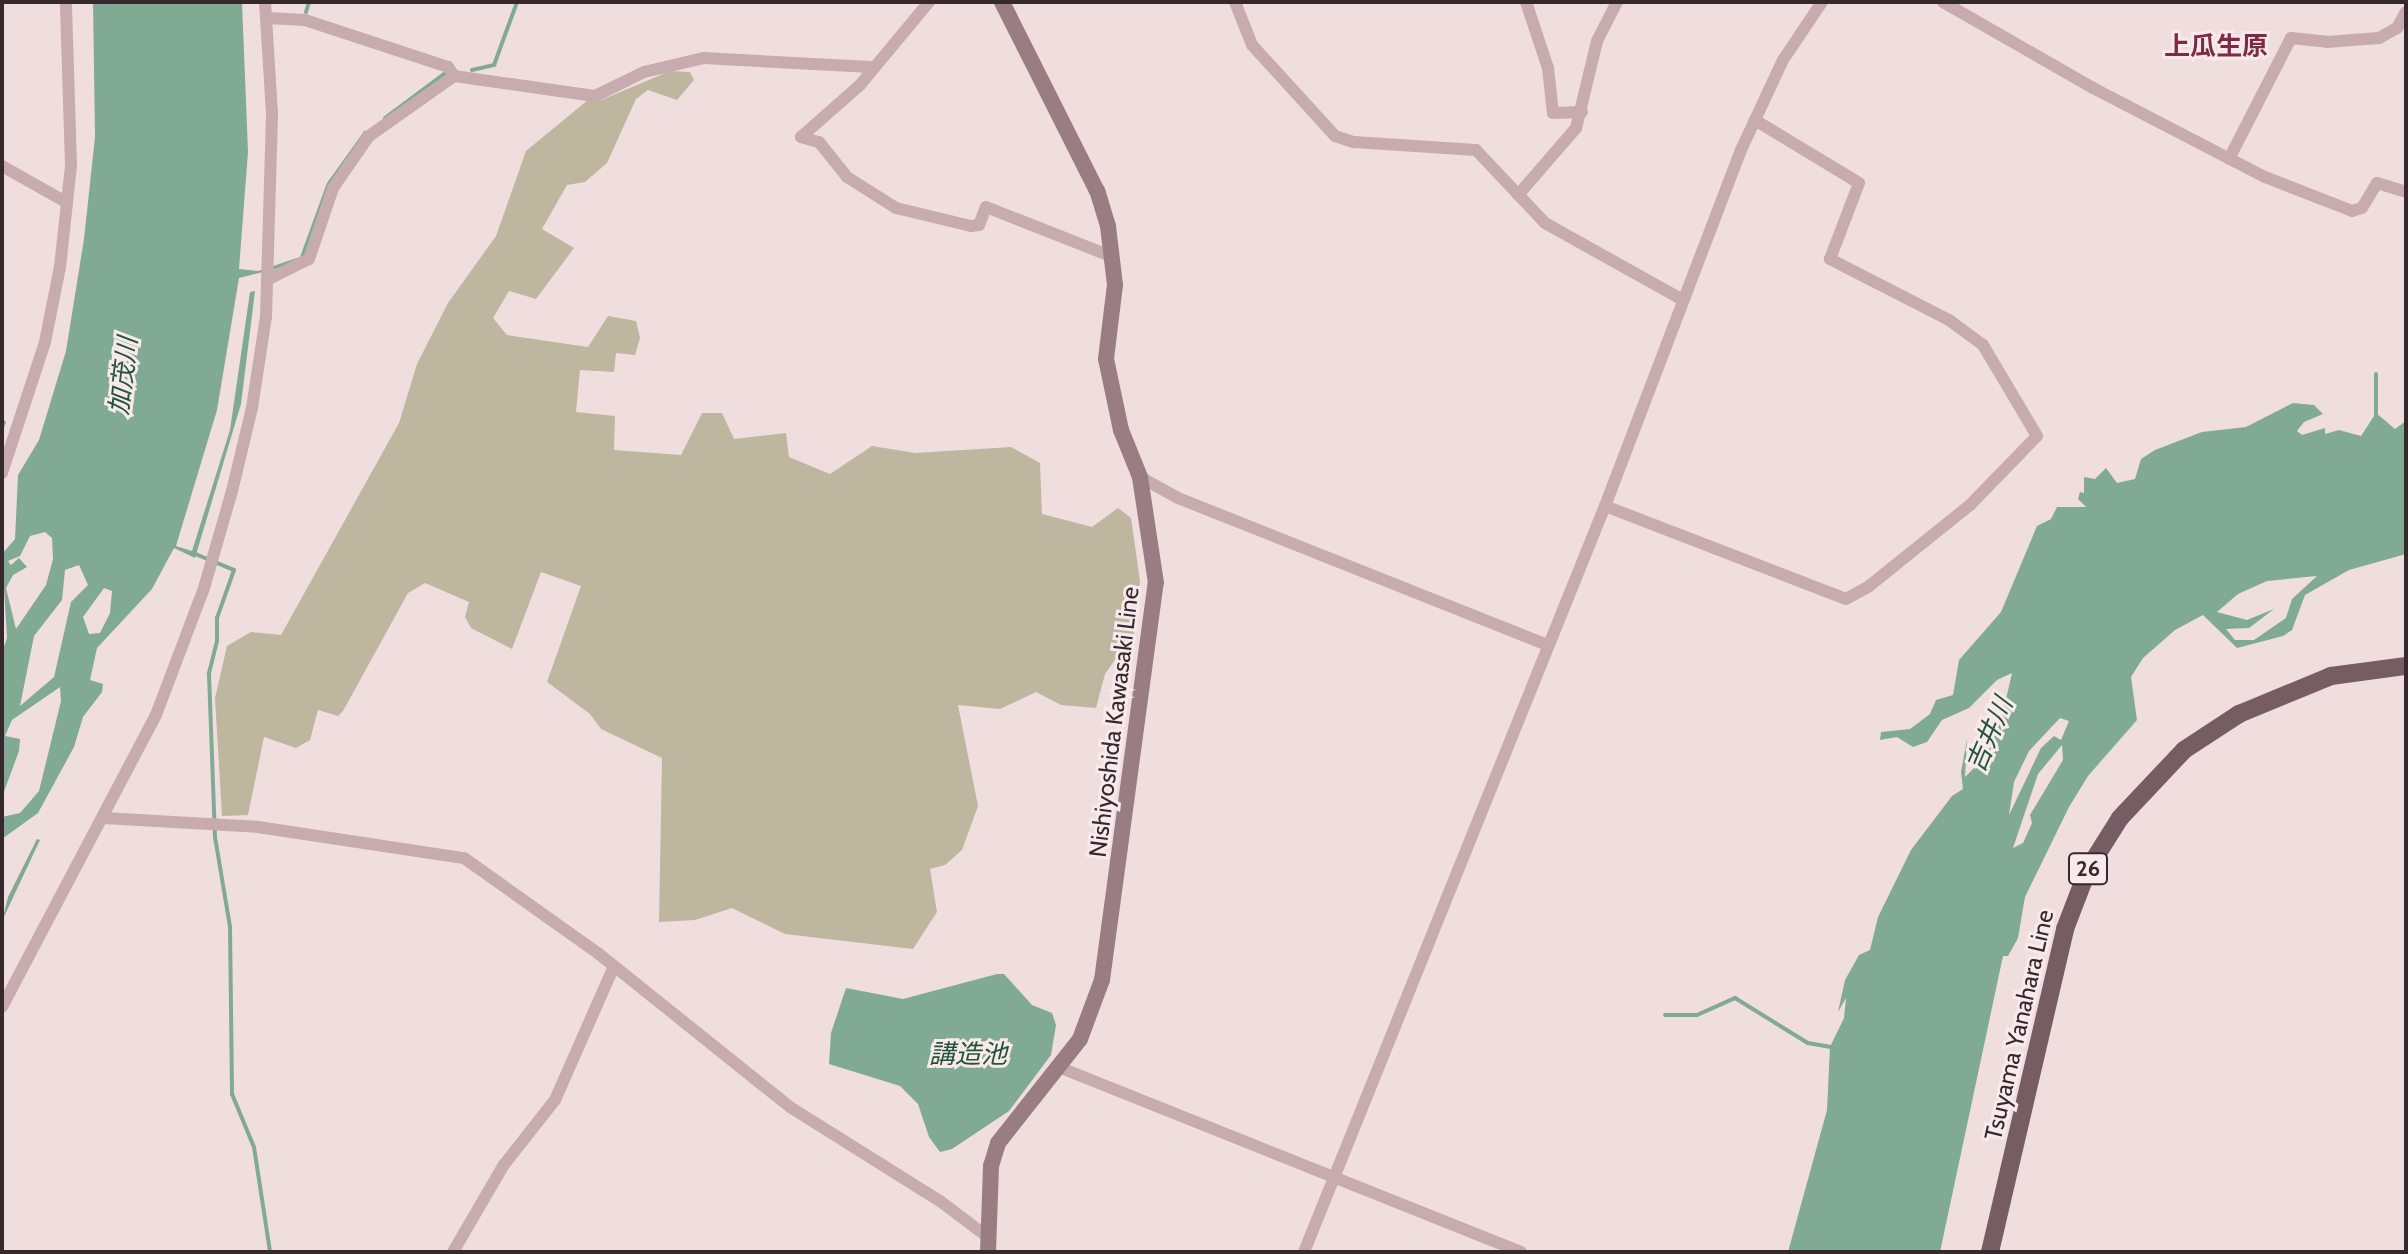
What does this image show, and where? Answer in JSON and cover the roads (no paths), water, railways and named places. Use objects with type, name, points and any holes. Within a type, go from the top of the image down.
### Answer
[{"type":"main road","name":"Nishiyoshida Kawasaki Line","points":[[988,1245],[991,1166],[998,1143],[1061,1068],[1093,1014],[1102,980],[1155,613],[1156,583],[1140,477],[1121,430],[1106,359],[1113,257],[1097,191],[1002,2]]},
{"type":"main road","name":"Tsuyama Yanahara Line","points":[[1990,1252],[2065,929],[2088,869],[2120,818],[2184,750],[2239,714],[2331,676],[2406,666]]},
{"type":"street","points":[[2,473],[45,342],[60,267],[72,121],[66,2]]},
{"type":"street","points":[[2,1007],[156,715],[213,560],[252,408],[267,280],[272,71],[265,2]]},
{"type":"street","points":[[929,2],[870,67],[860,85],[801,137],[819,142],[867,193],[896,208],[971,226],[979,225],[986,207],[1113,257]]},
{"type":"street","points":[[1235,2],[1252,45],[1335,136],[1354,142],[1468,147],[1545,223],[1683,300]]},
{"type":"street","points":[[1526,2],[1548,68],[1553,113],[1582,112]]},
{"type":"street","points":[[1518,195],[1567,144],[1582,112],[1597,41],[1617,2]]},
{"type":"street","points":[[1304,1252],[1605,506],[1755,120],[1783,60],[1822,2]]},
{"type":"street","points":[[1943,2],[2229,159],[2346,210],[2362,208],[2377,183],[2406,192]]},
{"type":"street","points":[[2229,159],[2291,38],[2341,42],[2379,38],[2397,28],[2406,12]]},
{"type":"street","points":[[266,18],[305,20],[448,67],[454,76]]},
{"type":"street","points":[[267,280],[309,259],[333,188],[369,136],[454,76],[595,96],[644,72],[704,58],[870,67]]},
{"type":"street","points":[[1605,506],[1846,599],[1868,587],[1970,505],[2037,436],[1983,345],[1949,320],[1830,259],[1859,183],[1755,120]]},
{"type":"street","points":[[2,166],[64,201]]},
{"type":"street","points":[[1140,477],[1178,498],[1548,645]]},
{"type":"street","points":[[104,818],[258,827],[464,858],[614,966],[790,1107],[988,1245]]},
{"type":"street","points":[[453,1252],[503,1166],[555,1100],[614,966]]},
{"type":"street","points":[[1061,1068],[1521,1252]]},
{"type":"water","name":"加茂川","points":[[93,2],[242,2],[248,152],[239,269],[258,271],[300,257],[327,183],[365,130],[367,135],[338,174],[310,252],[287,266],[239,278],[217,410],[176,546],[192,551],[230,430],[250,292],[255,291],[241,404],[195,558],[174,548],[152,589],[97,648],[90,680],[103,684],[102,692],[83,717],[74,747],[38,813],[2,839],[2,817],[20,813],[39,791],[61,701],[60,687],[12,720],[5,736],[20,739],[19,751],[2,797],[2,652],[7,638],[2,554],[15,539],[18,475],[39,440],[66,351],[84,239],[95,137]],"holes":[[[45,532],[52,538],[53,559],[46,585],[16,629],[6,588],[13,575],[27,567],[19,558],[11,565],[8,561],[20,556],[30,536]],[[79,565],[88,585],[71,602],[54,677],[20,706],[34,636],[62,600],[65,570]],[[104,588],[112,591],[110,613],[100,633],[89,634],[83,617]]]},
{"type":"water","name":"吉井川","points":[[2293,403],[2314,405],[2323,414],[2304,422],[2297,431],[2302,435],[2325,428],[2325,434],[2339,430],[2361,436],[2376,413],[2395,429],[2406,421],[2406,554],[2349,570],[2305,595],[2292,630],[2283,636],[2237,648],[2203,615],[2175,630],[2143,658],[2131,677],[2137,720],[2088,776],[2069,807],[2025,897],[2018,938],[2008,956],[2003,956],[1940,1252],[1788,1252],[1827,1110],[1830,1047],[1844,1018],[1846,998],[1838,1012],[1845,980],[1859,955],[1870,950],[1878,917],[1911,850],[1952,796],[1963,789],[1961,772],[1967,739],[1965,777],[1982,760],[1993,725],[2001,721],[2012,673],[1997,680],[1969,708],[1942,720],[1927,742],[1913,747],[1897,737],[1880,740],[1881,732],[1910,729],[1930,714],[1936,700],[1953,695],[1959,660],[2001,612],[2037,526],[2051,519],[2057,507],[2086,507],[2078,499],[2080,492],[2084,493],[2084,477],[2095,479],[2106,468],[2117,483],[2135,479],[2141,459],[2155,450],[2202,432],[2246,427]],"holes":[[[2317,576],[2292,599],[2286,618],[2254,640],[2235,640],[2226,629],[2249,628],[2274,609],[2247,620],[2217,612],[2238,594],[2267,581]],[[2060,718],[2069,721],[2061,740],[2054,736],[2041,748],[2009,815],[2014,782],[2029,751]],[[2062,745],[2063,760],[2030,815],[2032,823],[2023,843],[2013,848],[2038,774]]]},
{"type":"water","points":[[37,839],[40,840],[2,921],[8,897]]},
{"type":"water","name":"講造池","points":[[1004,974],[1032,1005],[1052,1013],[1056,1025],[1051,1055],[1009,1111],[952,1149],[940,1152],[929,1137],[918,1104],[900,1086],[829,1064],[831,1033],[846,988],[903,999]]},
{"type":"waterway","points":[[306,12],[309,2]]},
{"type":"waterway","points":[[472,70],[494,65],[517,2]]},
{"type":"waterway","points":[[385,118],[444,74]]},
{"type":"waterway","points":[[2376,374],[2376,417]]},
{"type":"waterway","points":[[2,427],[4,422]]},
{"type":"waterway","points":[[193,553],[234,570],[217,618],[217,641],[209,674],[215,837],[230,927],[232,1094],[254,1147],[270,1252]]},
{"type":"waterway","points":[[1665,1015],[1697,1015],[1735,998],[1808,1043],[1831,1047]]},
{"type":"district","name":"上瓜生原","points":[[2216,47]]}]
